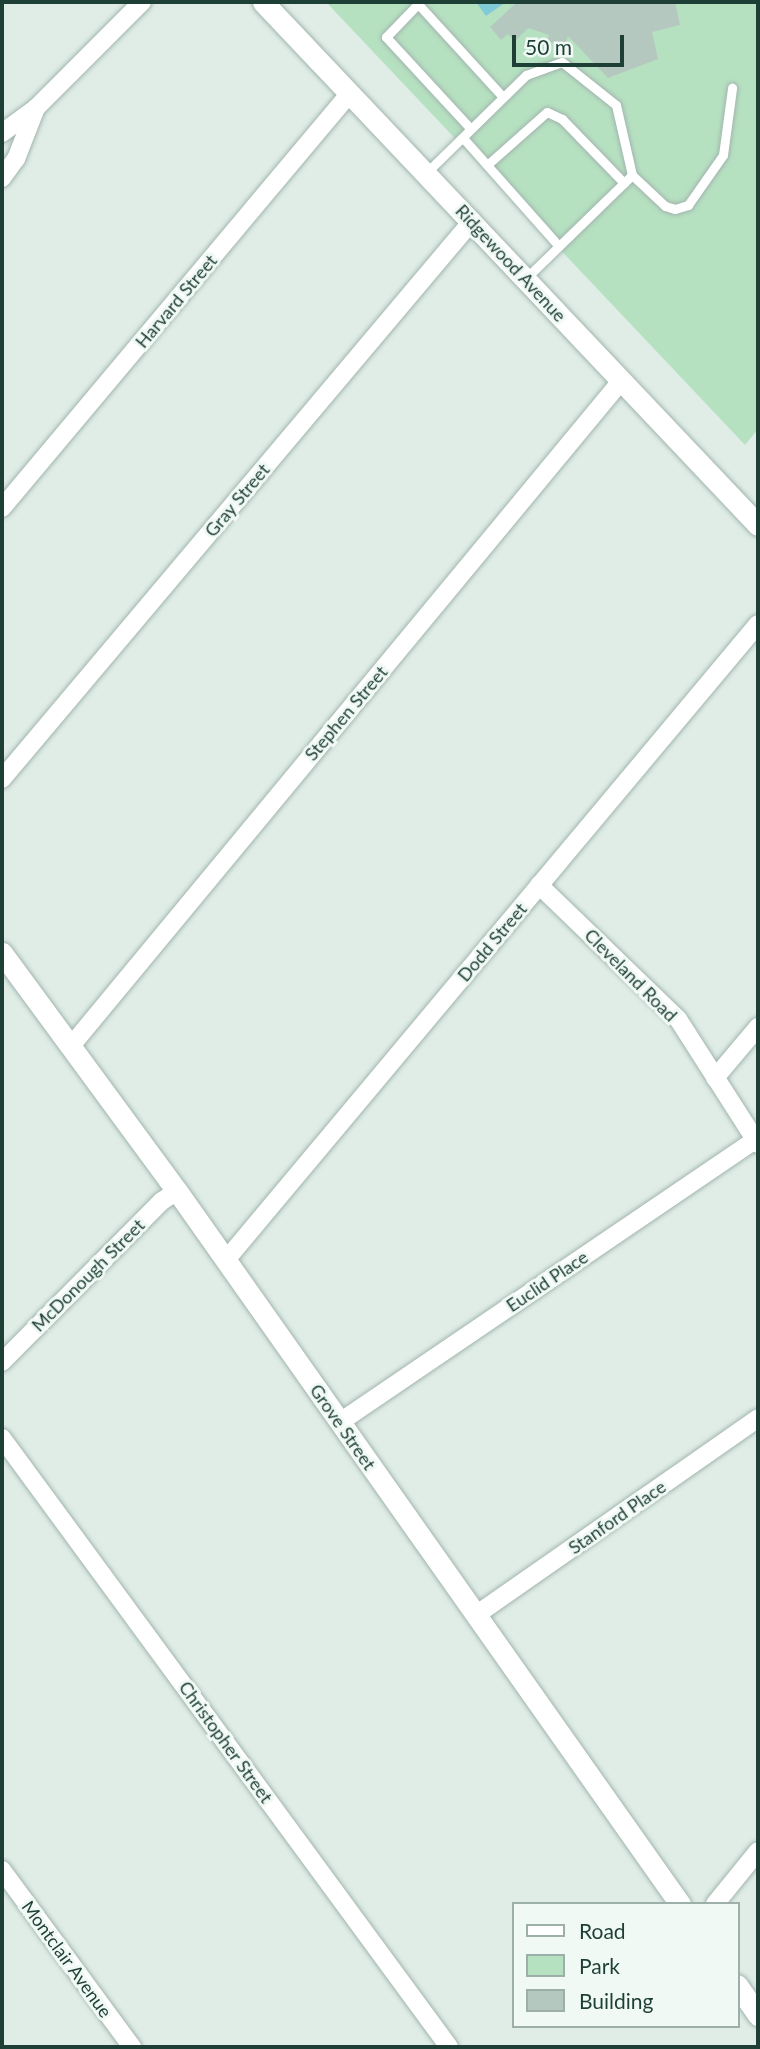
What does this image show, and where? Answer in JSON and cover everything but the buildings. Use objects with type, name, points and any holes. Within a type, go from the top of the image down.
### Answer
[{"type":"main road","name":"Ridgewood Avenue","points":[[263,2],[758,525]]},
{"type":"main road","name":"Grove Street","points":[[2,953],[177,1191],[679,1902]]},
{"type":"main road","points":[[739,1988],[758,2015]]},
{"type":"street","points":[[2,133],[36,108],[142,2]]},
{"type":"street","name":"Harvard Street","points":[[2,508],[350,93]]},
{"type":"street","points":[[2,178],[16,159],[36,108]]},
{"type":"street","name":"Gray Street","points":[[2,779],[472,221]]},
{"type":"street","name":"Stephen Street","points":[[71,1046],[622,380]]},
{"type":"street","name":"Dodd Street","points":[[226,1260],[758,624]]},
{"type":"street","name":"Cleveland Road","points":[[539,885],[678,1019],[757,1142]]},
{"type":"street","points":[[715,1078],[758,1027]]},
{"type":"street","name":"Euclid Place","points":[[340,1422],[757,1142]]},
{"type":"street","name":"McDonough Street","points":[[2,1362],[162,1201],[177,1191]]},
{"type":"street","name":"Stanford Place","points":[[476,1615],[758,1418]]},
{"type":"street","name":"Christopher Street","points":[[2,1438],[449,2047]]},
{"type":"street","points":[[717,1902],[758,1851]]},
{"type":"street","name":"Montclair Avenue","points":[[2,1870],[132,2047]]},
{"type":"lane","points":[[470,128],[386,37],[418,4],[503,97]]},
{"type":"lane","points":[[426,173],[526,75],[562,62],[616,105],[632,175],[665,206],[675,209],[688,205],[723,155],[732,88]]},
{"type":"lane","points":[[487,165],[547,112],[562,119],[624,183]]},
{"type":"lane","points":[[463,138],[559,246]]},
{"type":"lane","points":[[526,278],[632,175]]},
{"type":"green space","points":[[326,2],[758,2],[758,429],[745,445]]},
{"type":"water","points":[[476,2],[506,2],[486,16]]}]
